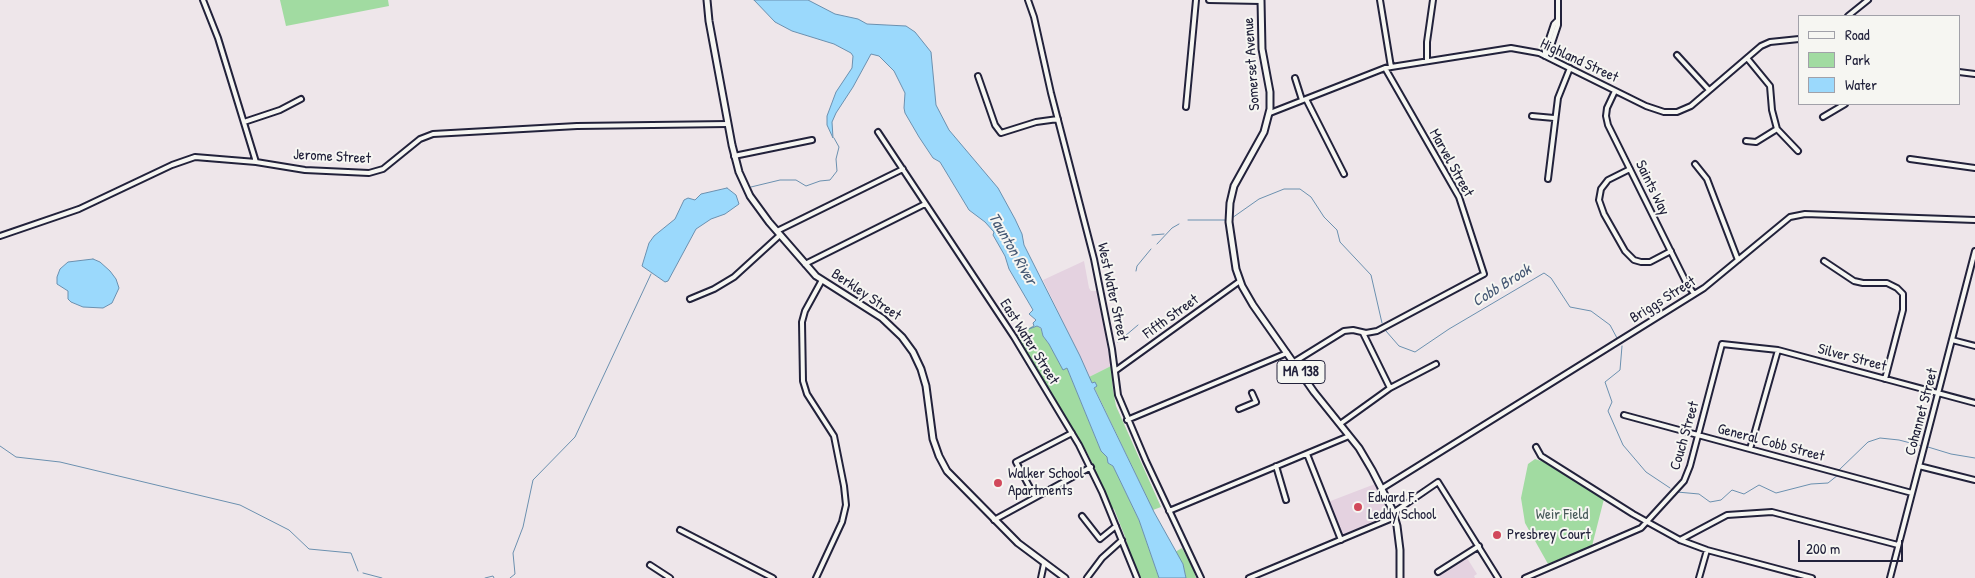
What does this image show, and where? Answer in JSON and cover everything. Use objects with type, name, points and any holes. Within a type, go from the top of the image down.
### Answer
[{"type":"main road","name":"Berkley Street","points":[[707,0],[709,23],[734,156],[750,196],[778,233],[822,280],[891,325],[909,345],[918,360],[923,374],[933,439],[941,461],[951,475],[1020,546],[1064,578]]},
{"type":"main road","name":"Somerset Avenue","points":[[1261,0],[1262,49],[1270,92],[1270,113],[1263,135],[1234,186],[1228,220],[1233,254],[1240,281],[1253,305],[1365,458],[1381,488],[1394,515],[1400,541],[1400,578]]},
{"type":"street","points":[[203,0],[218,38],[256,162]]},
{"type":"street","name":"West Water Street","points":[[1028,0],[1035,21],[1092,253],[1115,370],[1117,392],[1127,420],[1201,578]]},
{"type":"street","points":[[1186,107],[1196,0]]},
{"type":"street","points":[[1210,0],[1261,0]]},
{"type":"street","points":[[1380,0],[1391,67]]},
{"type":"street","points":[[1428,60],[1426,42],[1433,0]]},
{"type":"street","points":[[1545,56],[1554,24],[1557,21],[1558,0]]},
{"type":"street","points":[[1849,15],[1862,2],[1868,0]]},
{"type":"street","name":"Highland Street","points":[[1270,113],[1385,68],[1511,48],[1528,50],[1545,56],[1653,108],[1673,113],[1691,106],[1761,46],[1770,42],[1798,39]]},
{"type":"street","points":[[1677,55],[1709,90]]},
{"type":"street","points":[[1747,58],[1770,86],[1772,110],[1777,130],[1798,151]]},
{"type":"street","name":"Marvel Street","points":[[1363,333],[1377,331],[1484,274],[1459,197],[1385,68]]},
{"type":"street","points":[[1548,180],[1554,118],[1558,98],[1570,68]]},
{"type":"street","points":[[1960,72],[1975,74]]},
{"type":"street","points":[[978,76],[995,125],[1001,133],[1036,122],[1058,119]]},
{"type":"street","points":[[1295,78],[1304,100],[1344,174]]},
{"type":"street","name":"Saints Way","points":[[1615,90],[1607,108],[1607,120],[1694,294]]},
{"type":"street","points":[[244,122],[280,110],[301,99]]},
{"type":"street","points":[[1823,117],[1842,105]]},
{"type":"street","points":[[1532,116],[1554,118]]},
{"type":"street","name":"Jerome Street","points":[[0,236],[80,209],[190,158],[202,157],[256,162],[305,170],[369,172],[386,167],[420,139],[433,134],[577,126],[728,124]]},
{"type":"street","points":[[1746,141],[1756,142],[1777,130]]},
{"type":"street","name":"East Water Street","points":[[878,132],[1014,337],[1072,433],[1090,467],[1138,578]]},
{"type":"street","points":[[734,156],[812,140]]},
{"type":"street","points":[[1910,160],[1975,168]]},
{"type":"street","points":[[1696,164],[1707,179],[1738,260]]},
{"type":"street","points":[[690,300],[734,277],[778,233],[903,169]]},
{"type":"street","points":[[1630,169],[1608,180],[1601,189],[1599,200],[1604,214],[1625,251],[1634,260],[1650,262],[1671,251]]},
{"type":"street","points":[[805,264],[925,204]]},
{"type":"street","name":"Briggs Street","points":[[1381,488],[1694,294],[1712,282],[1782,222],[1800,214],[1975,220]]},
{"type":"street","name":"Cohannet Street","points":[[1890,578],[1975,251]]},
{"type":"street","points":[[1824,261],[1854,281],[1887,283],[1903,294],[1903,310],[1885,379]]},
{"type":"street","points":[[1969,276],[1975,277]]},
{"type":"street","points":[[816,578],[840,528],[846,505],[834,436],[806,392],[803,379],[802,322],[805,311],[822,280]]},
{"type":"street","name":"Fifth Street","points":[[1115,370],[1240,281]]},
{"type":"street","points":[[1294,362],[1344,332],[1354,330],[1363,333],[1390,388]]},
{"type":"street","points":[[1952,340],[1975,346]]},
{"type":"street","name":"Silver Street","points":[[1722,344],[1778,350],[1975,403]]},
{"type":"street","name":"Couch Street","points":[[1647,523],[1684,481],[1699,435],[1722,344]]},
{"type":"street","points":[[1750,449],[1778,350]]},
{"type":"street","points":[[1127,420],[1287,353]]},
{"type":"street","points":[[1340,424],[1390,388],[1436,364]]},
{"type":"street","points":[[1239,409],[1256,402],[1252,393]]},
{"type":"street","name":"General Cobb Street","points":[[1624,415],[1912,493]]},
{"type":"street","points":[[1035,497],[1016,462],[1072,433]]},
{"type":"street","points":[[1169,511],[1349,436]]},
{"type":"street","points":[[1536,447],[1541,456],[1647,523],[1680,540],[1707,550],[1812,578]]},
{"type":"street","points":[[1306,454],[1341,540]]},
{"type":"street","points":[[1276,466],[1286,500]]},
{"type":"street","points":[[1919,466],[1975,480]]},
{"type":"street","points":[[994,520],[1090,467]]},
{"type":"street","points":[[1249,578],[1341,540],[1394,515],[1438,482],[1498,578]]},
{"type":"street","points":[[1680,540],[1726,515],[1767,512],[1790,516],[1898,545]]},
{"type":"street","points":[[1082,516],[1100,539],[1116,526]]},
{"type":"street","points":[[1524,578],[1640,528],[1647,523]]},
{"type":"street","points":[[680,530],[773,578]]},
{"type":"street","points":[[1087,578],[1102,558],[1122,540]]},
{"type":"street","points":[[1438,572],[1479,546]]},
{"type":"street","points":[[1699,578],[1707,550]]},
{"type":"street","points":[[650,564],[670,578]]},
{"type":"street","points":[[1041,578],[1044,564]]},
{"type":"shaded area","points":[[1084,261],[1089,288],[1091,291],[1097,291],[1111,366],[1089,377],[1043,280]]},
{"type":"shaded area","name":"Edward F. Leddy School","points":[[1375,484],[1389,512],[1386,516],[1342,535],[1328,502]]},
{"type":"shaded area","points":[[1467,558],[1477,574],[1474,576],[1475,578],[1440,578],[1439,575]]},
{"type":"green space","points":[[280,0],[388,0],[389,6],[286,26]]},
{"type":"green space","points":[[1034,325],[1031,328],[1037,326],[1041,329],[1043,336],[1063,369],[1067,368],[1101,451],[1107,457],[1108,463],[1113,466],[1139,520],[1159,578],[1141,578],[1128,549],[1114,509],[1088,454],[1016,336]]},
{"type":"green space","points":[[1111,366],[1116,406],[1161,507],[1153,510],[1094,387],[1096,386],[1095,382],[1092,383],[1089,377]]},
{"type":"green space","name":"Weir Field","points":[[1535,459],[1544,462],[1604,499],[1592,546],[1548,564],[1525,523],[1521,498],[1528,464]]},
{"type":"green space","points":[[1182,548],[1193,568],[1196,578],[1186,578],[1183,564],[1175,552]]},
{"type":"water","name":"Taunton River","points":[[754,0],[808,0],[835,14],[858,19],[867,24],[906,26],[915,32],[931,52],[936,105],[949,130],[998,188],[1015,219],[1022,234],[1024,245],[1092,383],[1095,382],[1097,386],[1094,388],[1154,512],[1183,564],[1186,578],[1159,578],[1139,520],[1113,466],[1108,463],[1107,457],[1101,451],[1067,368],[1063,370],[1043,336],[1041,328],[1037,326],[1029,329],[1034,326],[1033,323],[1036,320],[1029,314],[1033,310],[1009,269],[1005,256],[993,235],[994,232],[985,222],[969,210],[940,162],[933,158],[919,137],[905,113],[905,93],[894,71],[879,56],[871,54],[836,113],[832,122],[833,138],[827,125],[827,116],[836,92],[852,68],[853,56],[834,44],[792,31],[775,22]]},
{"type":"water","points":[[727,188],[736,195],[739,204],[725,214],[711,219],[696,229],[668,281],[665,282],[642,266],[649,243],[654,236],[675,219],[684,200],[688,198],[695,200],[701,194]]},
{"type":"water","points":[[93,259],[100,262],[110,271],[116,279],[119,288],[112,303],[103,308],[83,307],[71,302],[68,299],[68,291],[57,284],[60,269],[68,262]]},
{"type":"waterway","points":[[751,187],[780,180],[796,180],[806,186],[830,180],[837,171],[836,159],[839,147],[834,138]]},
{"type":"waterway","name":"Cobb Brook","points":[[1232,218],[1259,199],[1284,189],[1300,189],[1311,197],[1324,217],[1337,230],[1340,242],[1371,275],[1382,323]]},
{"type":"waterway","name":"Cobb Brook","points":[[1188,220],[1226,220]]},
{"type":"waterway","name":"Cobb Brook","points":[[1157,244],[1172,228],[1179,224]]},
{"type":"waterway","points":[[1152,235],[1164,234]]},
{"type":"waterway","name":"Cobb Brook","points":[[1136,271],[1137,266],[1151,249]]},
{"type":"waterway","name":"Cobb Brook","points":[[1386,331],[1399,346],[1415,352],[1449,329],[1544,273],[1551,278],[1570,307],[1591,311],[1610,325],[1617,338]]},
{"type":"waterway","points":[[510,578],[515,574],[513,553],[523,527],[533,480],[575,437],[651,274]]},
{"type":"waterway","name":"Cobb Brook","points":[[1118,342],[1138,325]]},
{"type":"waterway","name":"Cobb Brook","points":[[1622,346],[1620,370],[1605,382],[1612,402],[1608,411],[1623,445],[1646,472],[1670,488]]},
{"type":"waterway","name":"Cobb Brook","points":[[1838,471],[1868,442],[1880,438],[1899,440],[1922,446]]},
{"type":"waterway","points":[[0,446],[16,457],[60,462],[240,505],[289,530],[309,549],[351,553],[358,571]]},
{"type":"waterway","name":"Cobb Brook","points":[[1928,447],[1951,454],[1975,458]]},
{"type":"waterway","name":"Cobb Brook","points":[[1677,492],[1699,494],[1710,502],[1721,500],[1732,490],[1744,494],[1759,485],[1776,493],[1811,484],[1828,483],[1838,475]]},
{"type":"waterway","points":[[363,573],[382,578]]},
{"type":"waterway","points":[[485,578],[493,576],[494,578]]},
{"type":"place","name":"Walker School Apartments","points":[[998,483]]},
{"type":"place","name":"Edward F. Leddy School","points":[[1358,507]]},
{"type":"place","name":"Presbrey Court","points":[[1497,535]]}]
